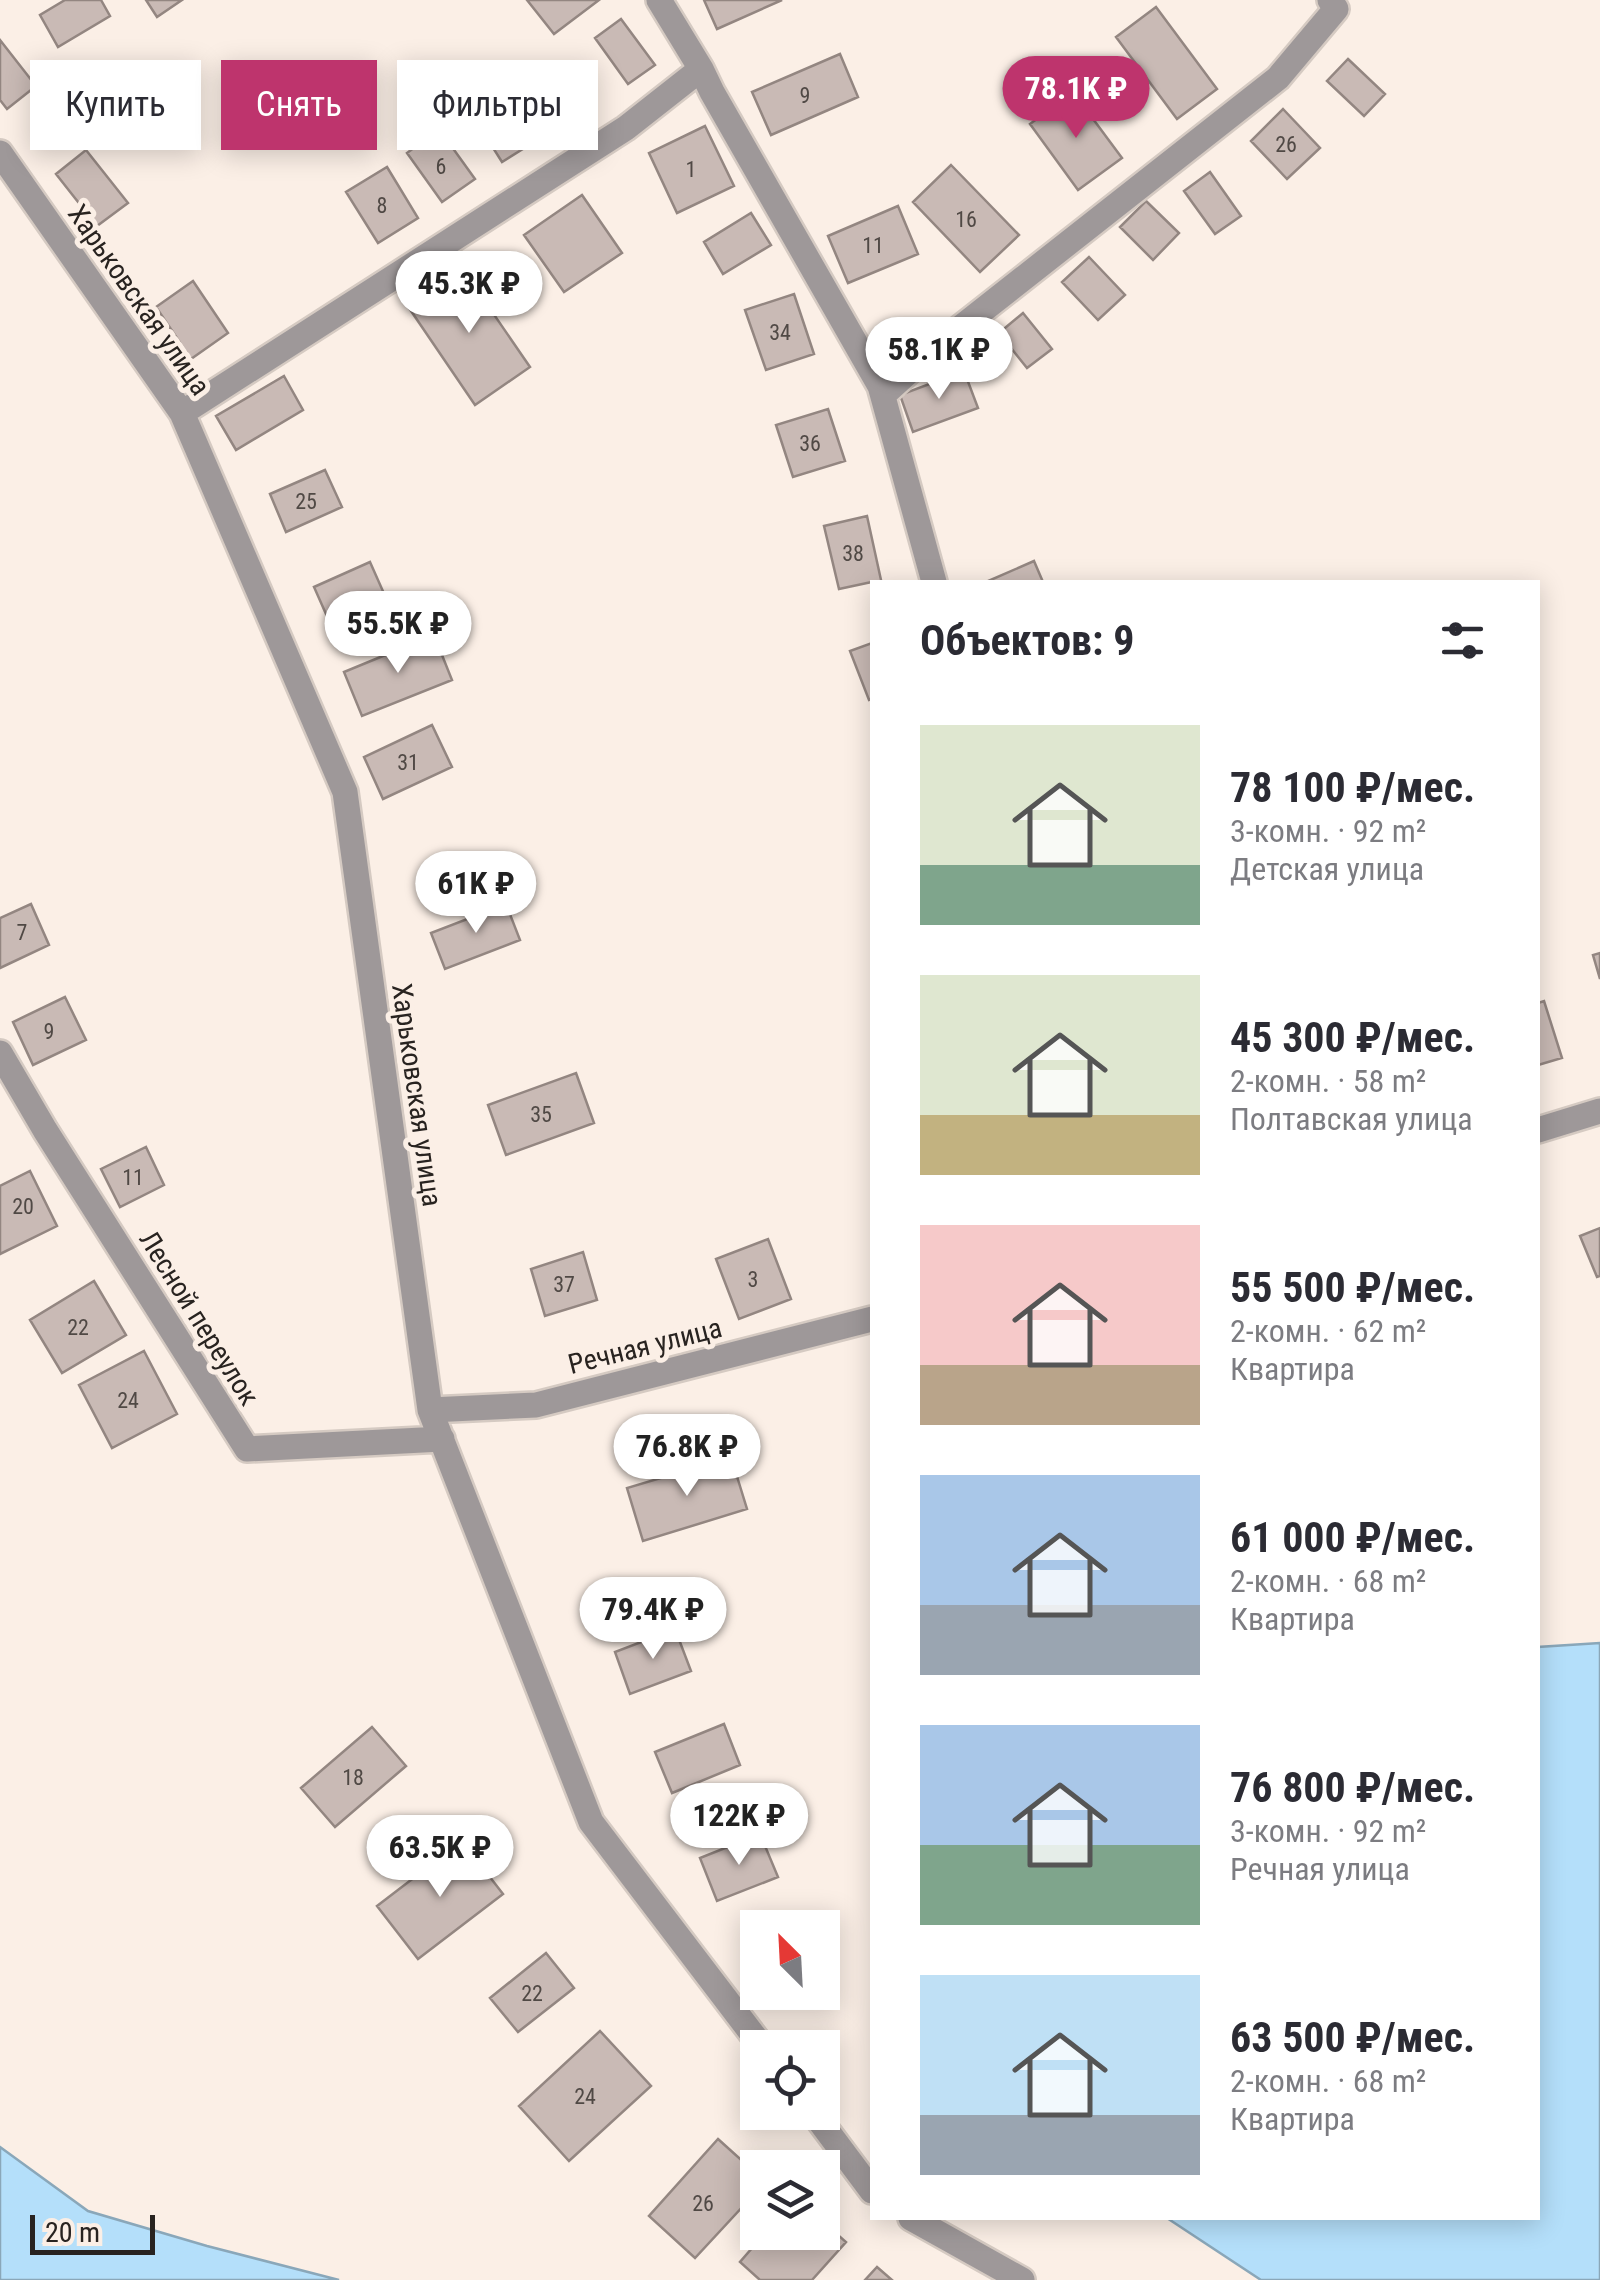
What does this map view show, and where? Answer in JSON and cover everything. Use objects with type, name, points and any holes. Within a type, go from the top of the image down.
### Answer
[{"type":"street","points":[[659,0],[880,386],[933,580]]},
{"type":"street","points":[[882,395],[936,347],[1278,78],[1336,10],[1330,0]]},
{"type":"street","points":[[182,413],[626,128],[701,69]]},
{"type":"street","name":"Харьковская улица","points":[[0,153],[182,413],[346,792],[430,1410],[591,1822],[749,2030]]},
{"type":"street","name":"Лесной переулок","points":[[0,1053],[247,1450],[442,1440]]},
{"type":"street","points":[[1540,1129],[1600,1111]]},
{"type":"street","name":"Речная улица","points":[[430,1410],[536,1405],[870,1320]]},
{"type":"street","points":[[826,2130],[870,2188]]},
{"type":"street","points":[[915,2220],[1022,2280]]},
{"type":"water","points":[[1600,1643],[1600,2280],[1261,2280],[1170,2220],[1540,2220],[1540,1647]]},
{"type":"water","points":[[0,2147],[88,2211],[339,2280],[0,2280]]},
{"type":"building","points":[[65,0],[101,0],[110,16],[58,47],[40,15]]},
{"type":"building","points":[[146,0],[182,0],[157,17]]},
{"type":"building","points":[[527,0],[599,0],[554,34]]},
{"type":"building","points":[[704,0],[782,0],[717,29]]},
{"type":"building","points":[[1156,7],[1217,89],[1177,119],[1116,37]]},
{"type":"building","points":[[621,19],[655,65],[628,84],[595,38]]},
{"type":"building","points":[[0,40],[30,78],[30,91],[7,109],[0,100]]},
{"type":"building","points":[[840,54],[858,97],[771,135],[752,92]]},
{"type":"building","points":[[1348,59],[1385,94],[1364,116],[1327,81]]},
{"type":"building","points":[[1073,92],[1122,158],[1078,190],[1030,124]]},
{"type":"building","points":[[1283,109],[1320,148],[1287,179],[1251,141]]},
{"type":"building","points":[[705,126],[734,186],[677,213],[649,153]]},
{"type":"building","points":[[86,150],[128,203],[97,226],[56,174]]},
{"type":"building","points":[[454,150],[475,179],[442,202],[407,153]]},
{"type":"building","points":[[494,150],[521,150],[502,162]]},
{"type":"building","points":[[951,165],[1019,235],[980,272],[913,202]]},
{"type":"building","points":[[387,167],[418,218],[378,243],[346,192]]},
{"type":"building","points":[[1210,172],[1241,216],[1215,234],[1184,191]]},
{"type":"building","points":[[582,195],[622,253],[564,292],[524,235]]},
{"type":"building","points":[[1146,201],[1179,233],[1153,260],[1120,227]]},
{"type":"building","points":[[898,206],[918,254],[848,283],[828,236]]},
{"type":"building","points":[[751,213],[771,245],[723,274],[704,242]]},
{"type":"building","points":[[1089,257],[1125,295],[1098,320],[1062,282]]},
{"type":"building","points":[[462,268],[530,367],[475,405],[407,305]]},
{"type":"building","points":[[193,281],[228,333],[191,359],[156,307]]},
{"type":"building","points":[[794,294],[814,354],[766,370],[745,310]]},
{"type":"building","points":[[1023,313],[1052,349],[1027,368],[999,333]]},
{"type":"building","points":[[964,371],[978,408],[913,432],[900,395]]},
{"type":"building","points":[[284,376],[303,410],[236,450],[216,416]]},
{"type":"building","points":[[828,409],[845,461],[793,477],[776,425]]},
{"type":"building","points":[[325,470],[342,507],[286,532],[270,494]]},
{"type":"building","points":[[867,516],[881,580],[839,589],[824,526]]},
{"type":"building","points":[[1034,561],[1042,580],[991,580]]},
{"type":"building","points":[[370,562],[386,598],[330,623],[314,587]]},
{"type":"building","points":[[434,635],[452,680],[362,716],[344,672]]},
{"type":"building","points":[[870,644],[870,700],[869,700],[850,651]]},
{"type":"building","points":[[432,725],[452,767],[383,799],[364,757]]},
{"type":"building","points":[[31,904],[49,945],[0,968],[0,918]]},
{"type":"building","points":[[506,904],[520,940],[445,969],[431,933]]},
{"type":"building","points":[[1600,953],[1600,979],[1593,955]]},
{"type":"building","points":[[65,997],[86,1040],[33,1065],[13,1022]]},
{"type":"building","points":[[1544,1001],[1562,1058],[1540,1064],[1540,1002]]},
{"type":"building","points":[[576,1073],[594,1123],[506,1155],[488,1105]]},
{"type":"building","points":[[146,1147],[164,1185],[120,1207],[101,1169]]},
{"type":"building","points":[[30,1171],[57,1226],[0,1254],[0,1186]]},
{"type":"building","points":[[1600,1228],[1600,1276],[1597,1277],[1580,1236]]},
{"type":"building","points":[[768,1239],[791,1299],[739,1319],[716,1259]]},
{"type":"building","points":[[583,1252],[597,1300],[545,1316],[531,1269]]},
{"type":"building","points":[[94,1281],[126,1335],[62,1373],[30,1320]]},
{"type":"building","points":[[144,1351],[177,1414],[112,1448],[79,1385]]},
{"type":"building","points":[[731,1457],[747,1509],[643,1541],[627,1488]]},
{"type":"building","points":[[675,1629],[691,1671],[630,1694],[615,1652]]},
{"type":"building","points":[[724,1724],[740,1765],[672,1793],[655,1752]]},
{"type":"building","points":[[372,1727],[406,1766],[335,1827],[301,1788]]},
{"type":"building","points":[[760,1834],[778,1877],[717,1901],[700,1858]]},
{"type":"building","points":[[462,1841],[503,1894],[418,1959],[377,1906]]},
{"type":"building","points":[[546,1953],[574,1988],[518,2032],[490,1998]]},
{"type":"building","points":[[600,2031],[651,2086],[569,2161],[519,2106]]},
{"type":"building","points":[[718,2139],[740,2159],[740,2209],[695,2258],[649,2216]]},
{"type":"building","points":[[750,2250],[839,2250],[812,2280],[760,2280],[740,2262]]},
{"type":"building","points":[[877,2267],[892,2280],[865,2280]]}]
